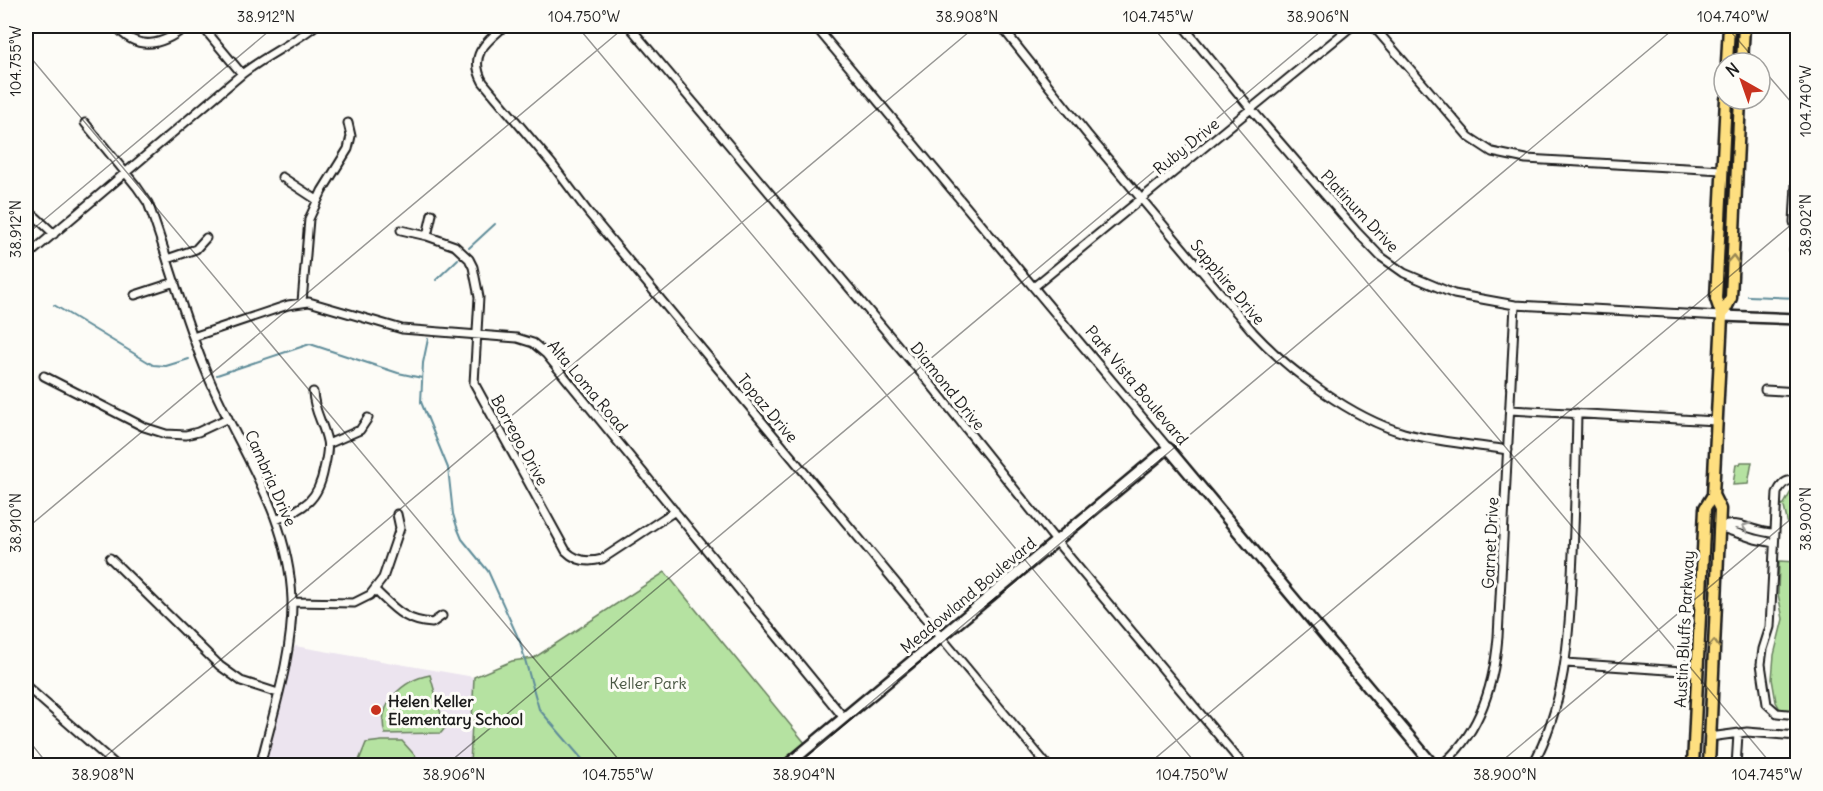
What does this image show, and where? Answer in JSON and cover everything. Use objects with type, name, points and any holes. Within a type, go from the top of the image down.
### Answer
[{"type":"main road","points":[[1728,51],[1729,26]]},
{"type":"main road","points":[[1743,51],[1744,26]]},
{"type":"main road","name":"Austin Bluffs Parkway","points":[[1693,765],[1705,508],[1713,495],[1717,421],[1722,316],[1716,299],[1725,111]]},
{"type":"main road","name":"Austin Bluffs Parkway","points":[[1722,316],[1731,298],[1739,111]]},
{"type":"main road","name":"Austin Bluffs Parkway","points":[[1709,765],[1720,509],[1713,495]]},
{"type":"main road","points":[[1697,672],[1704,676],[1712,691]]},
{"type":"street","points":[[116,26],[127,36],[152,43],[168,40],[187,26]]},
{"type":"street","points":[[202,26],[243,74]]},
{"type":"street","points":[[26,257],[264,57],[301,37],[315,26]]},
{"type":"street","name":"Topaz Drive","points":[[505,26],[481,49],[476,62],[477,71],[487,87],[552,164],[588,212],[1048,765]]},
{"type":"street","name":"Diamond Drive","points":[[629,26],[932,386],[1056,541],[1244,765]]},
{"type":"street","name":"Park Vista Boulevard","points":[[815,26],[1434,765]]},
{"type":"street","name":"Sapphire Drive","points":[[1000,26],[1252,333],[1277,357],[1314,385],[1375,422],[1403,433],[1508,450]]},
{"type":"street","name":"Platinum Drive","points":[[1183,26],[1358,232],[1388,262],[1404,273],[1444,291],[1515,305],[1722,316]]},
{"type":"street","name":"Ruby Drive","points":[[1035,286],[1352,26]]},
{"type":"street","points":[[1373,26],[1469,137],[1492,152],[1526,159],[1722,170]]},
{"type":"street","name":"Cambria Drive","points":[[85,123],[126,172],[148,203],[208,377],[276,520],[288,561],[292,602],[288,647],[260,765]]},
{"type":"street","points":[[303,302],[308,228],[312,209],[348,149],[351,135],[348,123]]},
{"type":"street","points":[[1797,147],[1794,222],[1797,236]]},
{"type":"street","points":[[282,177],[317,200]]},
{"type":"street","points":[[26,210],[54,234]]},
{"type":"street","points":[[427,236],[432,214]]},
{"type":"street","name":"Borrego Drive","points":[[401,230],[455,246],[469,259],[473,267],[479,297],[474,383],[562,545],[571,556],[586,562],[602,559],[675,511]]},
{"type":"street","points":[[167,259],[195,249],[206,238]]},
{"type":"street","points":[[135,295],[175,282]]},
{"type":"street","name":"Alta Loma Road","points":[[193,337],[303,302],[318,303],[402,329],[517,338],[540,348],[844,718]]},
{"type":"street","name":"Garnet Drive","points":[[1440,765],[1455,751],[1481,712],[1494,675],[1498,637],[1515,305]]},
{"type":"street","points":[[1722,316],[1797,319]]},
{"type":"street","points":[[44,376],[144,427],[166,435],[186,435],[198,432],[228,418]]},
{"type":"street","points":[[1765,390],[1797,392]]},
{"type":"street","points":[[276,520],[299,510],[315,495],[322,478],[328,444],[323,425],[314,406],[313,392]]},
{"type":"street","points":[[98,403],[102,393]]},
{"type":"street","points":[[1510,410],[1717,421]]},
{"type":"street","points":[[1532,765],[1552,721],[1566,663],[1574,538],[1577,413]]},
{"type":"street","points":[[328,444],[360,430],[368,418]]},
{"type":"street","name":"Meadowland Boulevard","points":[[786,765],[1168,448]]},
{"type":"street","points":[[1797,481],[1788,480],[1779,487],[1774,533],[1770,627],[1761,656],[1767,704],[1777,712],[1797,715]]},
{"type":"street","points":[[292,602],[354,603],[376,591],[383,578],[400,528],[398,514]]},
{"type":"street","points":[[1719,527],[1735,524],[1764,533],[1774,533]]},
{"type":"street","points":[[1719,527],[1759,541],[1774,543]]},
{"type":"street","points":[[110,558],[220,666],[241,681],[278,693]]},
{"type":"street","points":[[376,591],[411,620],[432,623],[442,616]]},
{"type":"street","points":[[1566,663],[1697,672]]},
{"type":"street","points":[[26,686],[117,765]]},
{"type":"street","points":[[1710,737],[1738,734],[1797,736]]},
{"type":"street","points":[[1736,765],[1738,734]]},
{"type":"shaded area","name":"Helen Keller Elementary School","points":[[295,646],[474,677],[470,765],[265,766]]},
{"type":"green space","points":[[1752,462],[1748,484],[1733,485],[1736,464]]},
{"type":"green space","points":[[1793,488],[1797,490],[1797,518],[1793,518],[1792,525],[1788,525],[1784,507],[1780,505],[1784,504]]},
{"type":"green space","points":[[1779,561],[1797,562],[1797,711],[1780,709],[1776,702],[1772,679],[1774,655],[1783,619],[1778,594]]},
{"type":"green space","name":"Keller Park","points":[[665,572],[805,743],[778,765],[470,765],[474,677],[512,661],[534,658]]},
{"type":"green space","points":[[430,675],[445,728],[441,733],[385,734],[384,713],[394,695],[410,682]]},
{"type":"green space","points":[[402,741],[419,760],[418,765],[364,766],[358,763],[366,743]]},
{"type":"waterway","points":[[469,248],[495,224]]},
{"type":"waterway","points":[[436,280],[458,259]]},
{"type":"waterway","points":[[1748,296],[1798,298]]},
{"type":"waterway","points":[[54,305],[153,365],[166,366],[189,359]]},
{"type":"waterway","points":[[428,339],[423,363],[421,402],[448,468],[453,514],[457,527],[462,539],[488,571],[520,642],[539,709],[588,766]]},
{"type":"waterway","points":[[217,375],[310,344],[398,373],[422,378]]},
{"type":"place","name":"Helen Keller Elementary School","points":[[376,710]]}]
